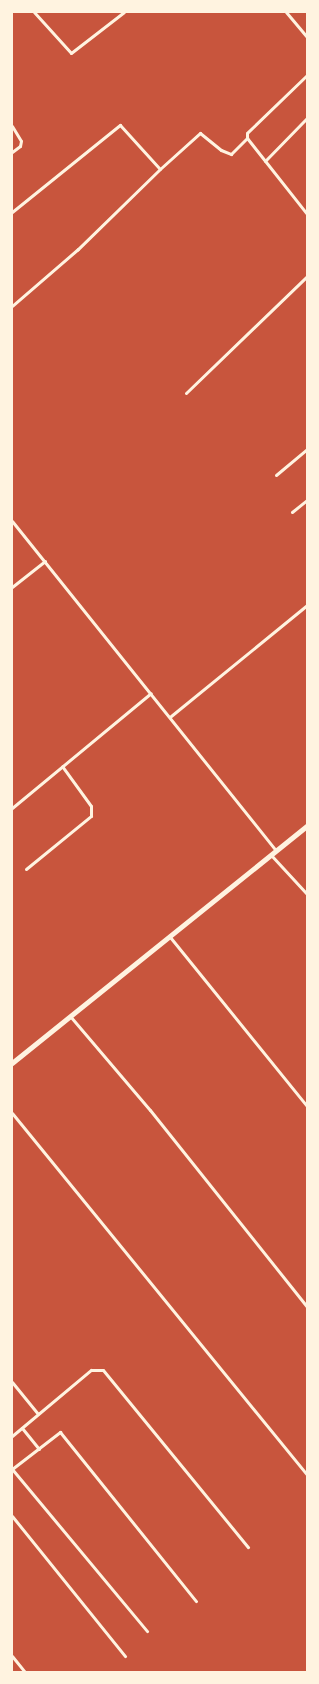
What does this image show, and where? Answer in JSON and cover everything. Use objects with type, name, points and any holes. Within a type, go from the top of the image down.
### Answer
[{"type":"main road","points":[[12,1063],[307,826]]},
{"type":"street","points":[[34,12],[71,53],[124,12]]},
{"type":"street","points":[[286,12],[307,37]]},
{"type":"street","points":[[12,306],[78,249],[160,169],[200,133],[221,150],[231,154],[247,138],[247,133],[307,75]]},
{"type":"street","points":[[265,161],[307,118]]},
{"type":"street","points":[[12,212],[120,125],[160,169]]},
{"type":"street","points":[[12,126],[20,135],[21,141],[20,146],[12,152]]},
{"type":"street","points":[[247,138],[307,214]]},
{"type":"street","points":[[186,393],[307,276]]},
{"type":"street","points":[[276,476],[307,449]]},
{"type":"street","points":[[292,512],[307,500]]},
{"type":"street","points":[[12,521],[171,716],[276,850]]},
{"type":"street","points":[[12,587],[45,561]]},
{"type":"street","points":[[171,716],[307,605]]},
{"type":"street","points":[[12,808],[151,692]]},
{"type":"street","points":[[26,869],[90,816],[92,811],[92,806],[62,766]]},
{"type":"street","points":[[271,855],[307,894]]},
{"type":"street","points":[[170,937],[307,1106]]},
{"type":"street","points":[[70,1016],[150,1110],[307,1307]]},
{"type":"street","points":[[12,1113],[307,1474]]},
{"type":"street","points":[[12,1436],[91,1370],[103,1370],[248,1547]]},
{"type":"street","points":[[12,1382],[38,1414]]},
{"type":"street","points":[[22,1428],[39,1449]]},
{"type":"street","points":[[147,1631],[12,1469],[60,1432],[196,1601]]},
{"type":"street","points":[[12,1516],[125,1656]]},
{"type":"street","points":[[12,1656],[25,1672]]}]
